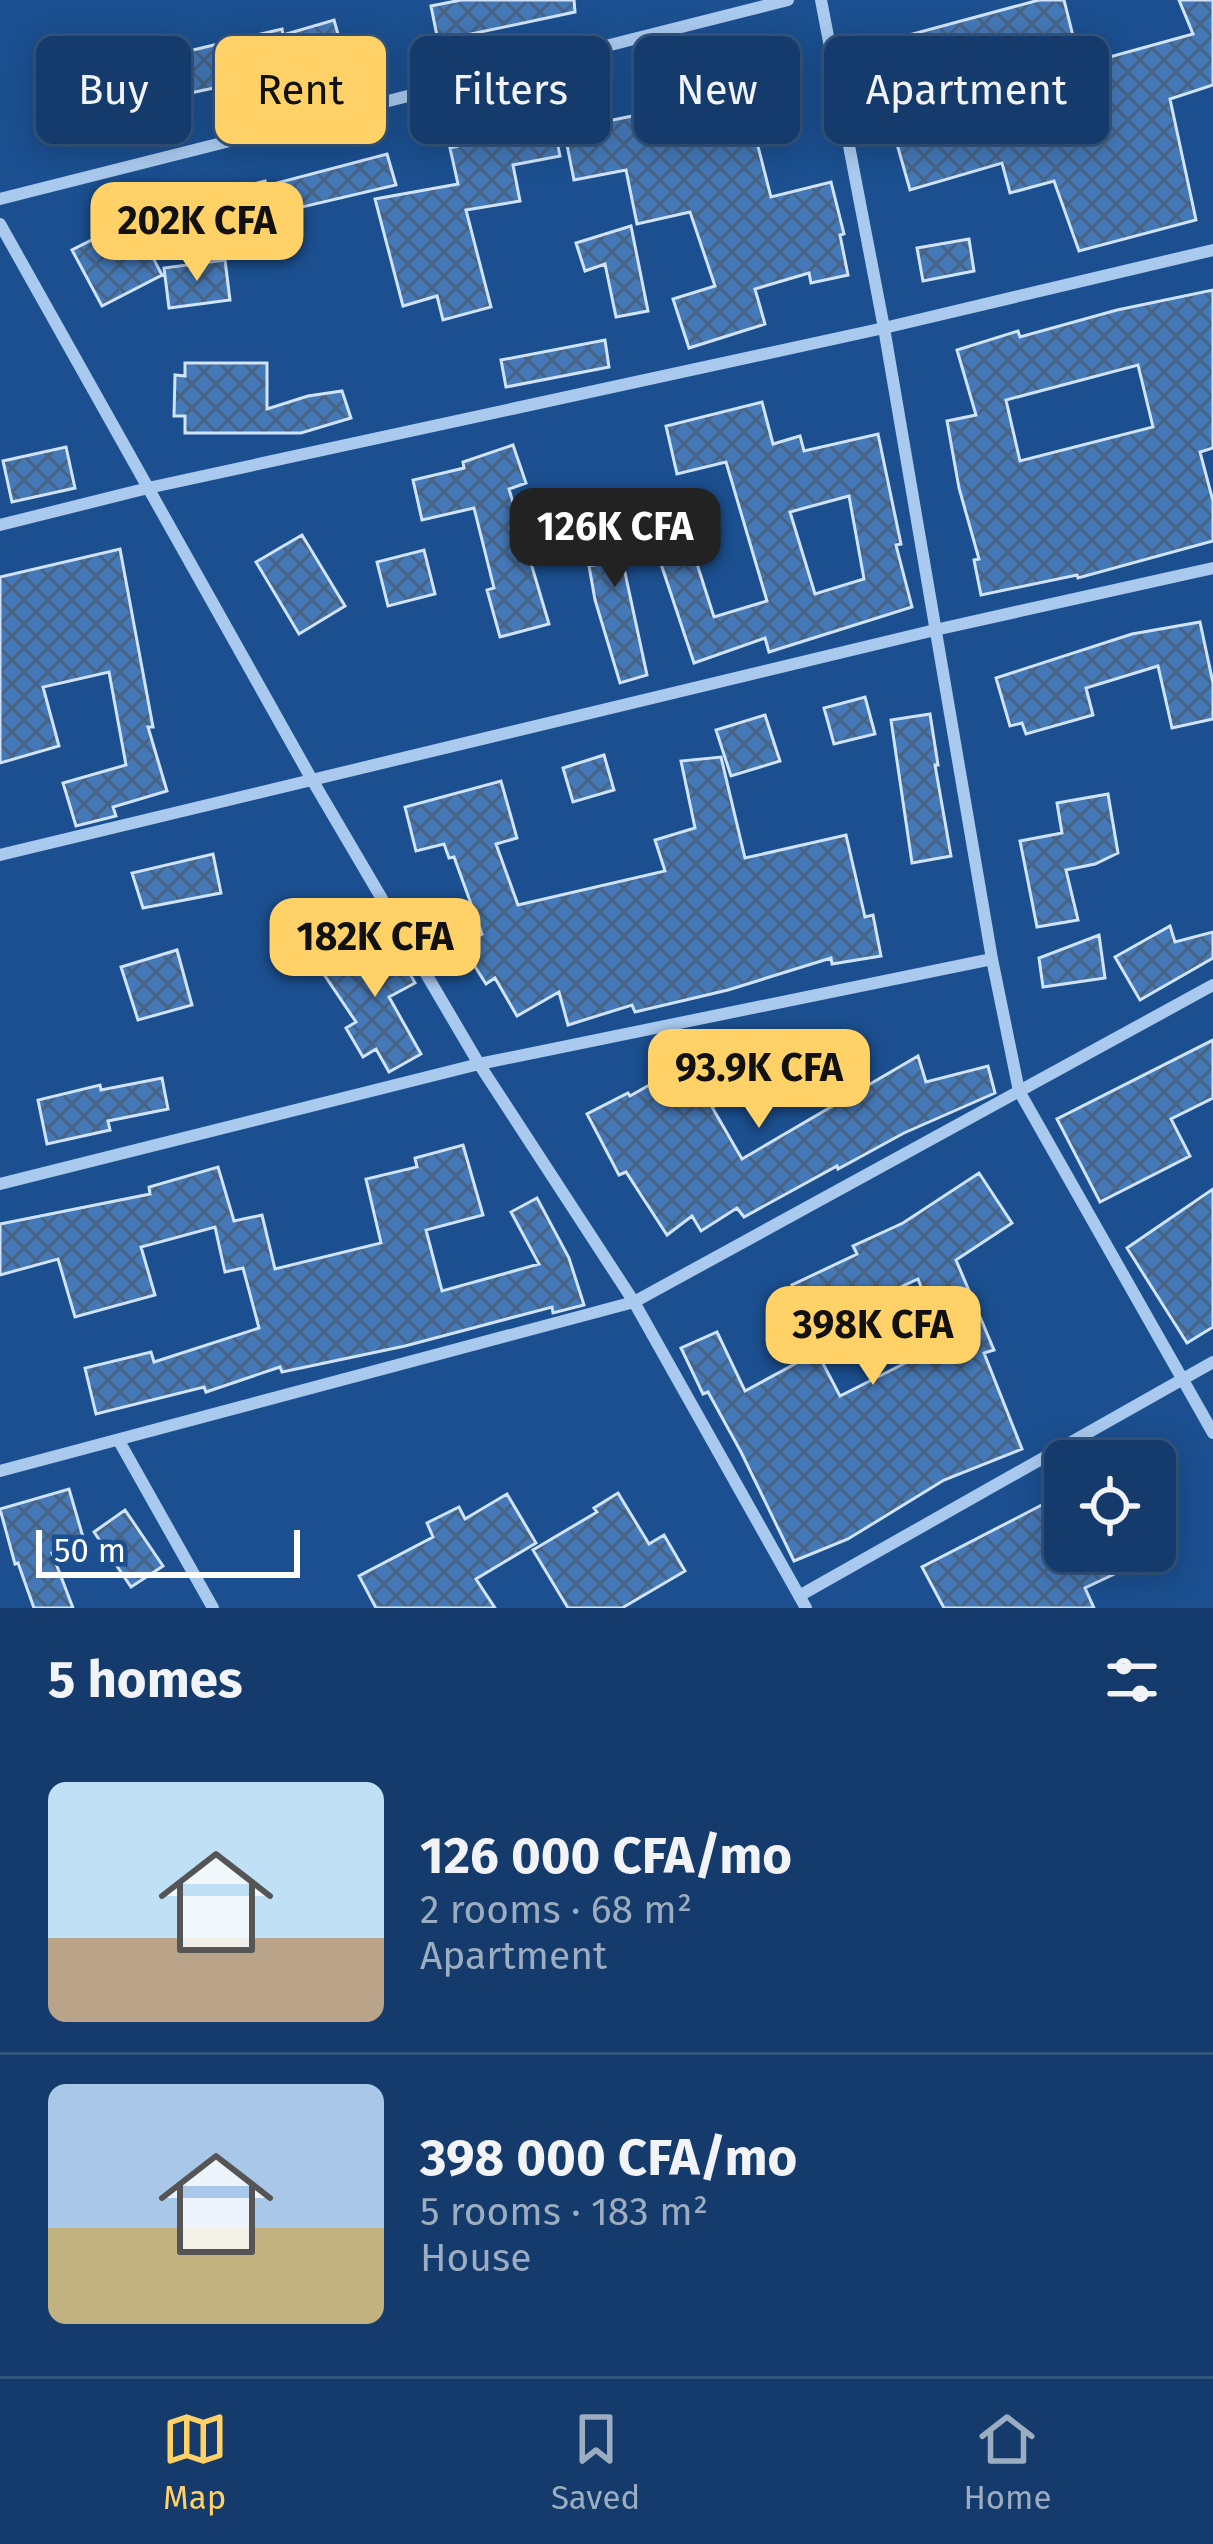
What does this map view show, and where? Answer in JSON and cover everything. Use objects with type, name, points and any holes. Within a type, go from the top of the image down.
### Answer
[{"type":"street","points":[[0,199],[788,0]]},
{"type":"street","points":[[821,0],[1019,1091],[1213,1433]]},
{"type":"street","points":[[0,224],[311,778],[479,1064],[634,1302],[803,1602],[1213,1362]]},
{"type":"street","points":[[0,526],[148,488],[884,328],[1213,250]]},
{"type":"street","points":[[0,855],[935,630],[1213,568]]},
{"type":"street","points":[[0,1184],[479,1064],[992,959]]},
{"type":"street","points":[[0,1471],[634,1302],[1213,985]]},
{"type":"street","points":[[119,1441],[213,1608]]},
{"type":"building","points":[[461,0],[574,0],[575,12],[462,36],[437,36],[431,6]]},
{"type":"building","points":[[1039,0],[1064,0],[1073,36],[905,36]]},
{"type":"building","points":[[1179,0],[1213,0],[1213,85],[1170,99],[1196,220],[1079,251],[1054,181],[1010,193],[1002,163],[910,190],[897,144],[1109,144],[1109,57],[1193,34]]},
{"type":"building","points":[[334,20],[339,36],[252,36],[282,29],[283,35]]},
{"type":"building","points":[[215,45],[215,88],[191,93],[191,50]]},
{"type":"building","points":[[634,116],[634,144],[757,144],[771,197],[831,182],[848,275],[811,283],[809,273],[755,289],[765,324],[689,348],[673,299],[715,286],[690,212],[637,224],[626,170],[574,180],[567,144],[610,144],[610,121]]},
{"type":"building","points":[[558,144],[560,156],[513,165],[520,201],[466,210],[491,307],[443,320],[437,296],[403,306],[375,199],[458,184],[450,148]]},
{"type":"building","points":[[387,154],[396,185],[217,227],[209,195],[265,181],[266,186]]},
{"type":"building","points":[[133,219],[162,275],[102,306],[72,250]]},
{"type":"building","points":[[631,226],[648,311],[616,317],[605,264],[585,271],[576,243]]},
{"type":"building","points":[[969,239],[974,271],[923,281],[917,248]]},
{"type":"building","points":[[225,260],[230,300],[169,308],[164,268]]},
{"type":"building","points":[[1213,290],[1213,448],[1200,452],[1213,501],[1213,541],[1078,578],[981,595],[974,560],[979,559],[947,421],[976,415],[957,350],[1018,331],[1020,337]],"holes":[[[1138,365],[1153,427],[1020,461],[1006,400]]]},
{"type":"building","points":[[605,340],[609,367],[506,387],[501,360]]},
{"type":"building","points":[[185,363],[267,363],[267,409],[342,391],[351,418],[301,433],[185,433],[185,416],[174,416],[175,375],[185,376]]},
{"type":"building","points":[[762,402],[773,444],[800,436],[804,451],[878,434],[901,544],[896,545],[912,607],[769,652],[765,638],[694,663],[643,510],[681,500],[714,617],[767,601],[726,462],[677,474],[666,426]],"holes":[[[849,496],[864,579],[815,594],[790,512]]]},
{"type":"building","points":[[513,445],[526,483],[509,489],[549,624],[500,637],[487,590],[494,588],[474,508],[422,520],[413,480],[464,468],[463,462]]},
{"type":"building","points":[[66,447],[75,488],[12,502],[3,461]]},
{"type":"building","points":[[628,506],[634,536],[618,540],[647,675],[620,683],[595,600],[584,515]]},
{"type":"building","points":[[302,535],[345,606],[299,634],[256,562]]},
{"type":"building","points":[[120,549],[153,727],[148,727],[167,791],[113,807],[116,816],[76,826],[63,783],[126,765],[109,672],[43,687],[59,746],[0,763],[0,577]]},
{"type":"building","points":[[424,550],[435,594],[388,606],[377,562]]},
{"type":"building","points":[[1200,622],[1213,683],[1213,719],[1172,728],[1158,666],[1086,688],[1093,715],[1026,734],[1022,723],[1010,726],[996,678],[1132,634]]},
{"type":"building","points":[[865,697],[875,734],[834,744],[824,708]]},
{"type":"building","points":[[930,714],[951,856],[912,863],[891,720]]},
{"type":"building","points":[[765,715],[780,761],[731,776],[716,730]]},
{"type":"building","points":[[604,755],[614,790],[573,802],[563,768]]},
{"type":"building","points":[[721,757],[745,858],[846,835],[865,917],[873,915],[881,956],[832,964],[831,958],[728,990],[635,1012],[632,1005],[568,1025],[559,992],[517,1016],[495,978],[486,984],[462,946],[482,934],[454,857],[449,858],[444,844],[416,851],[405,807],[501,781],[517,838],[496,844],[518,905],[665,871],[655,840],[695,828],[681,761]]},
{"type":"building","points":[[1108,794],[1118,853],[1066,870],[1078,920],[1037,927],[1020,841],[1062,833],[1057,803]]},
{"type":"building","points":[[213,854],[221,893],[143,908],[132,873]]},
{"type":"building","points":[[1170,926],[1175,942],[1213,932],[1213,958],[1140,1000],[1115,957]]},
{"type":"building","points":[[388,935],[415,983],[389,997],[421,1054],[389,1072],[376,1049],[363,1057],[346,1028],[356,1022],[321,970],[354,948],[357,952]]},
{"type":"building","points":[[1099,935],[1105,978],[1043,987],[1039,958]]},
{"type":"building","points":[[177,950],[192,1005],[138,1020],[121,967]]},
{"type":"building","points":[[805,1034],[821,1066],[712,1107],[742,1159],[918,1056],[926,1082],[988,1066],[995,1093],[837,1166],[744,1217],[737,1208],[701,1231],[692,1216],[667,1235],[626,1172],[619,1175],[587,1114],[686,1064],[691,1071],[757,1046],[760,1056]]},
{"type":"building","points":[[1213,1040],[1213,1098],[1171,1119],[1190,1156],[1100,1202],[1057,1119]]},
{"type":"building","points":[[162,1078],[168,1109],[108,1121],[110,1130],[47,1144],[38,1100],[100,1085],[101,1090]]},
{"type":"building","points":[[463,1145],[483,1215],[426,1230],[442,1291],[539,1264],[511,1212],[537,1198],[569,1258],[584,1305],[553,1313],[552,1307],[282,1372],[280,1367],[206,1392],[204,1387],[96,1414],[85,1368],[151,1352],[154,1362],[259,1328],[243,1268],[225,1272],[215,1227],[141,1247],[155,1295],[75,1317],[58,1259],[0,1275],[0,1224],[150,1194],[149,1187],[218,1167],[234,1221],[262,1215],[275,1269],[381,1243],[366,1179],[417,1167],[415,1158]]},
{"type":"building","points":[[979,1173],[1012,1223],[956,1260],[994,1350],[984,1353],[1022,1449],[944,1480],[848,1539],[794,1561],[741,1452],[708,1392],[703,1394],[681,1348],[717,1332],[745,1391],[817,1352],[840,1396],[921,1355],[920,1351],[942,1340],[918,1279],[877,1298],[874,1292],[811,1324],[792,1285],[857,1254],[853,1246],[903,1223]]},
{"type":"building","points":[[1213,1189],[1213,1327],[1187,1343],[1127,1248]]},
{"type":"building","points":[[69,1489],[85,1544],[52,1553],[73,1608],[34,1608],[15,1564],[0,1509]]},
{"type":"building","points":[[618,1493],[649,1544],[664,1535],[685,1571],[622,1608],[568,1608],[533,1550],[597,1512],[594,1508]]},
{"type":"building","points":[[507,1494],[536,1543],[476,1579],[495,1608],[376,1608],[359,1576],[433,1537],[427,1523],[459,1507],[465,1519]]},
{"type":"building","points":[[1044,1504],[1044,1572],[1119,1572],[1085,1588],[1094,1608],[944,1608],[922,1567]]},
{"type":"building","points":[[125,1510],[163,1566],[131,1587],[94,1532]]}]
